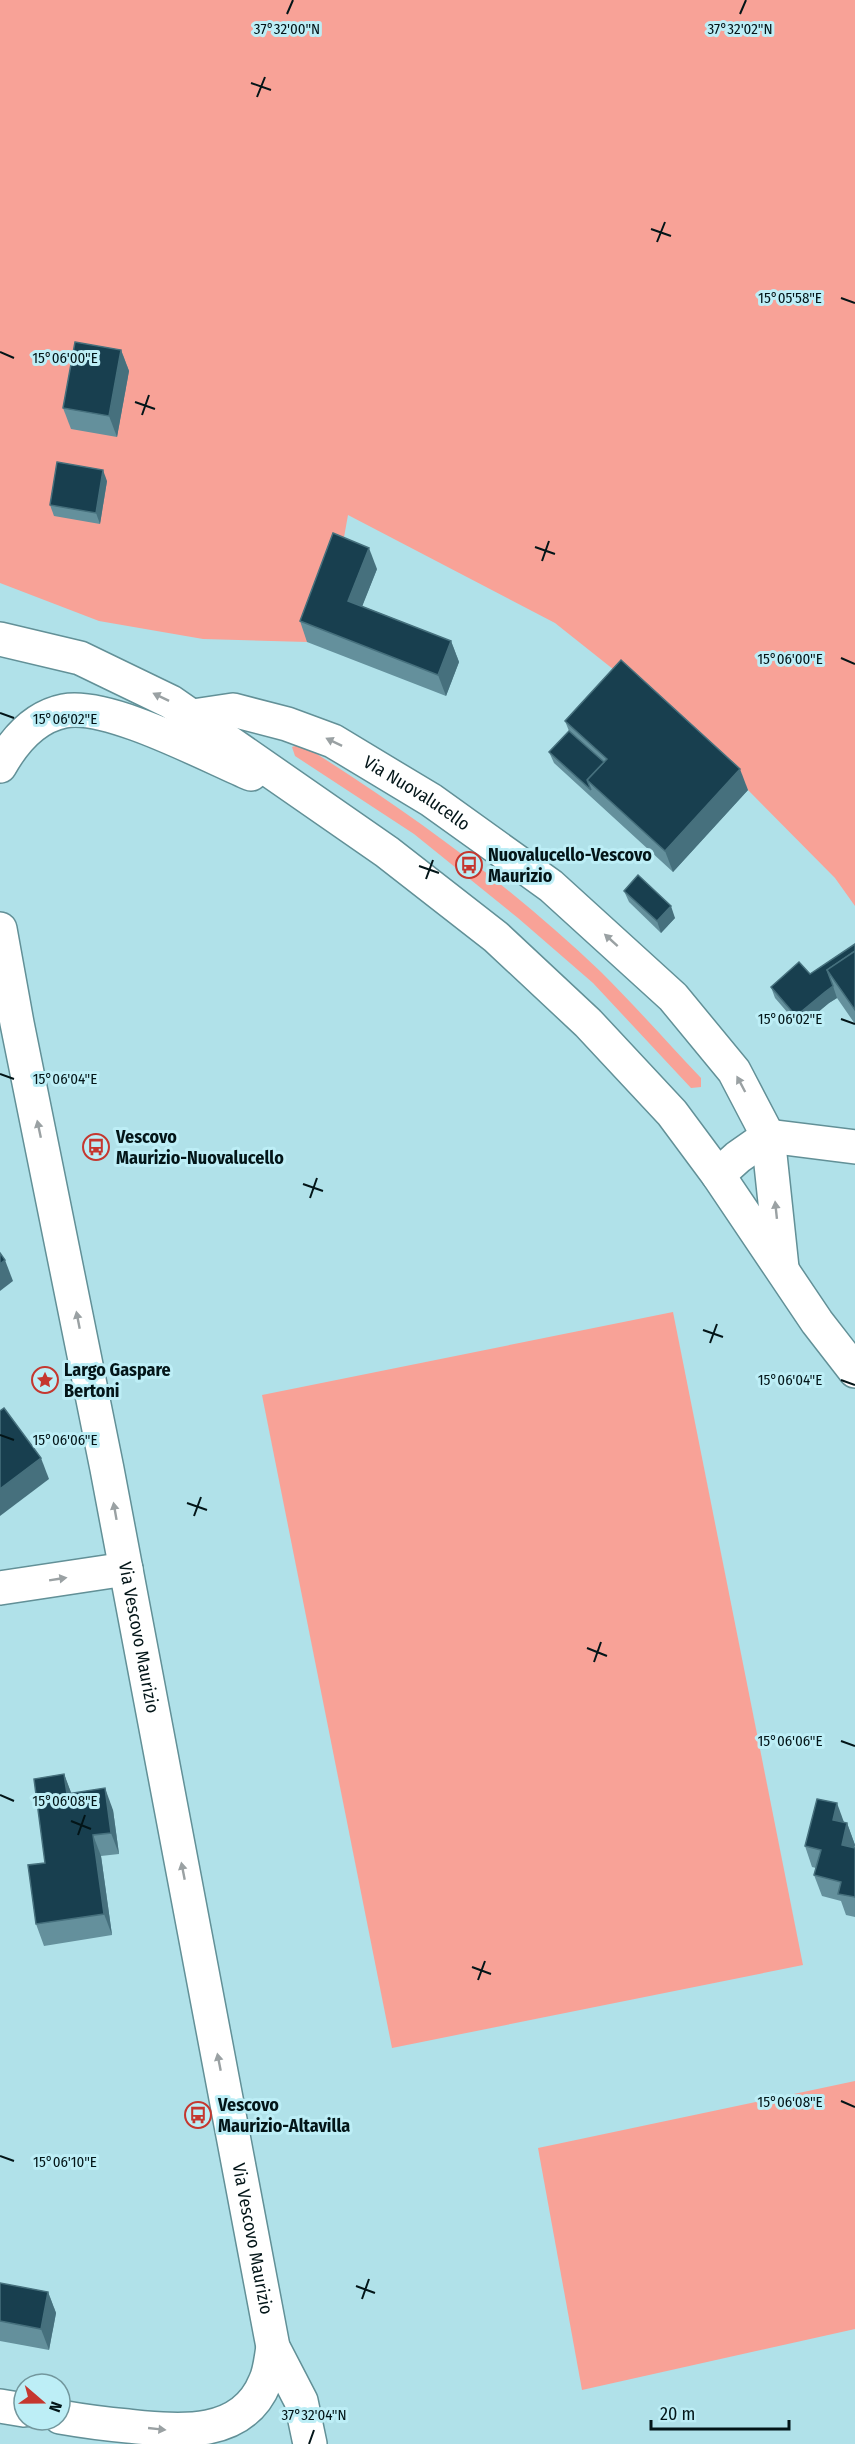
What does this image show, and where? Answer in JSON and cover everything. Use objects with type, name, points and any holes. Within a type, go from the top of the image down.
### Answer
[{"type":"main road","points":[[0,639],[80,658],[171,702],[387,852],[496,937],[603,1039],[672,1113],[783,1268],[817,1322],[855,1371]]},
{"type":"main road","name":"Via Nuovalucello","points":[[193,716],[233,710],[287,724],[333,741],[431,800],[551,886],[673,997],[734,1071],[768,1136]]},
{"type":"main road","points":[[0,766],[13,743],[37,723],[64,711],[96,711],[139,725],[313,801]]},
{"type":"main road","name":"Via Vescovo Maurizio","points":[[0,929],[8,1025],[69,1274],[273,2347]]},
{"type":"main road","points":[[718,1175],[738,1157],[768,1136],[855,1147]]},
{"type":"main road","points":[[768,1136],[783,1268]]},
{"type":"main road","points":[[0,1588],[126,1569]]},
{"type":"main road","points":[[72,2419],[173,2431],[201,2430],[230,2420],[250,2405],[265,2383],[273,2347]]},
{"type":"main road","points":[[273,2347],[301,2401],[310,2444]]},
{"type":"main road","points":[[72,2420],[127,2444]]},
{"type":"shaded area","points":[[0,0],[855,0],[855,906],[835,878],[748,790],[628,681],[555,623],[348,515],[341,554],[307,642],[203,639],[99,621],[0,583]]},
{"type":"shaded area","points":[[301,744],[341,769],[457,850],[531,909],[601,972],[626,998],[701,1078],[701,1087],[691,1088],[593,983],[518,918],[414,834],[295,756],[292,747]]},
{"type":"shaded area","points":[[673,1312],[803,1965],[392,2048],[262,1395]]},
{"type":"shaded area","points":[[855,2081],[855,2329],[582,2390],[538,2148]]},
{"type":"building","points":[[75,342],[121,350],[109,416],[63,408]]},
{"type":"building","points":[[57,462],[103,470],[96,513],[50,505]]},
{"type":"building","points":[[333,533],[369,548],[348,601],[451,641],[438,675],[300,621]]},
{"type":"building","points":[[621,660],[740,769],[665,851],[587,780],[607,759],[565,721]]},
{"type":"building","points":[[569,731],[604,762],[587,780],[591,790],[549,752]]},
{"type":"building","points":[[638,875],[671,906],[657,921],[624,891]]},
{"type":"building","points":[[855,944],[855,951],[827,970],[833,986],[796,1016],[771,987],[799,962],[810,974]]},
{"type":"building","points":[[855,951],[855,1010],[827,970]]},
{"type":"building","points":[[0,1253],[5,1260],[0,1264]]},
{"type":"building","points":[[4,1408],[41,1458],[0,1489],[0,1411]]},
{"type":"building","points":[[64,1774],[67,1794],[105,1788],[111,1833],[93,1835],[104,1914],[36,1924],[28,1865],[45,1863],[34,1779]]},
{"type":"building","points":[[817,1799],[837,1803],[833,1820],[847,1823],[842,1845],[855,1848],[855,1897],[838,1894],[841,1882],[814,1875],[821,1850],[805,1846]]},
{"type":"building","points":[[0,2283],[48,2292],[41,2329],[0,2321]]},
{"type":"place","name":"Nuovalucello-Vescovo Maurizio","points":[[469,865]]},
{"type":"place","name":"Vescovo Maurizio-Nuovalucello","points":[[96,1147]]},
{"type":"place","name":"Largo Gaspare Bertoni","points":[[45,1380]]},
{"type":"place","name":"Vescovo Maurizio-Altavilla","points":[[198,2115]]}]
